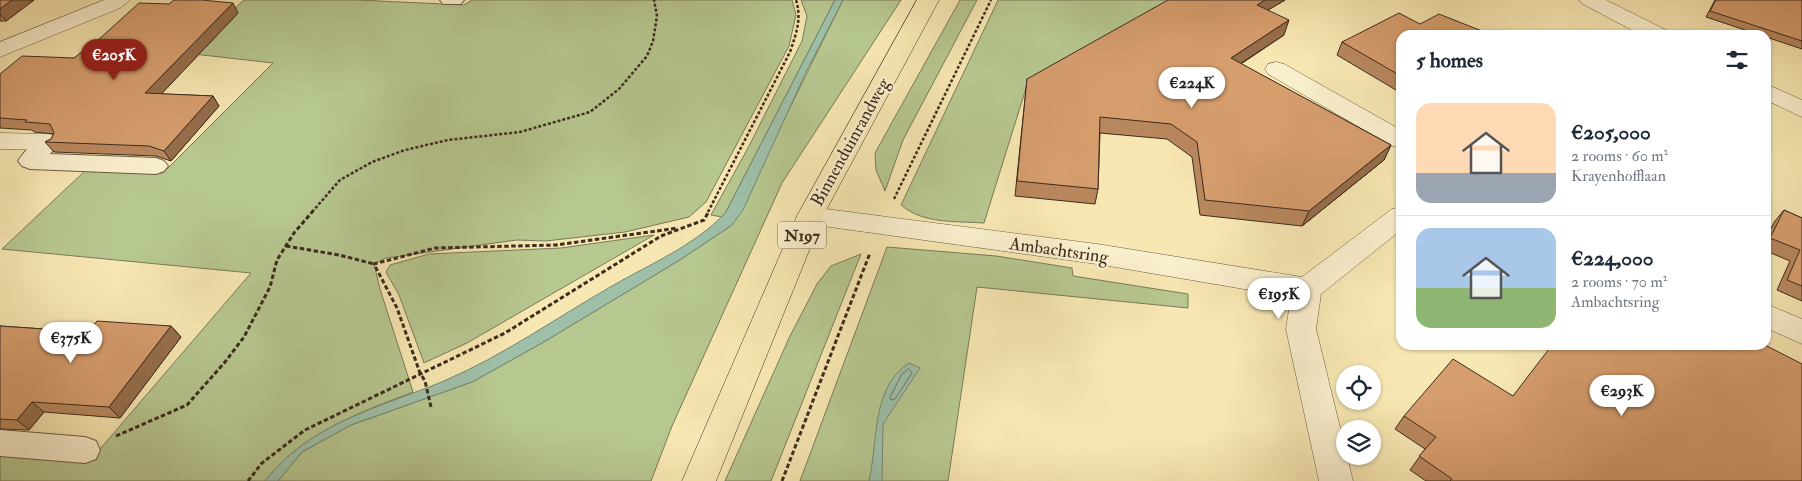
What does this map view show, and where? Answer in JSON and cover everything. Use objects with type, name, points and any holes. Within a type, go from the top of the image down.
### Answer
[{"type":"main road","name":"Binnenduinrandweg","points":[[699,481],[810,216],[928,0]]},
{"type":"street","points":[[0,50],[119,0]]},
{"type":"street","points":[[1590,0],[1648,30]]},
{"type":"street","points":[[1276,69],[1396,137]]},
{"type":"street","points":[[1771,94],[1802,110]]},
{"type":"street","points":[[0,140],[49,142]]},
{"type":"street","points":[[49,142],[30,161],[156,166]]},
{"type":"street","name":"Ambachtsring","points":[[810,216],[1097,254],[1307,289]]},
{"type":"street","points":[[1336,481],[1301,329],[1307,289],[1396,220]]},
{"type":"street","points":[[1771,317],[1802,332]]},
{"type":"street","points":[[0,443],[85,450]]},
{"type":"path","points":[[85,450],[187,404],[226,362],[244,336],[270,287],[277,260],[294,233],[340,180],[372,162],[404,150],[448,140],[520,132],[590,112],[629,78],[647,56],[653,41],[657,16],[654,0]]},
{"type":"path","points":[[248,481],[262,463],[305,430],[505,333],[661,236],[704,220],[786,60],[799,26],[799,9],[796,0]]},
{"type":"path","points":[[286,246],[339,255],[374,264],[435,248],[556,244],[689,227]]},
{"type":"path","points":[[374,264],[397,308],[420,373],[425,381],[431,407]]},
{"type":"green space","points":[[244,0],[358,0],[464,5],[472,0],[792,0],[796,15],[789,46],[706,202],[689,217],[625,232],[546,241],[517,240],[386,258],[374,264],[380,289],[413,392],[352,417],[314,437],[280,464],[265,481],[0,481],[0,453],[89,462],[251,273],[2,249],[87,169],[163,173],[273,63],[185,53]]},
{"type":"green space","points":[[801,0],[835,0],[726,212],[722,217],[711,215],[748,148],[802,41],[807,16]]},
{"type":"green space","points":[[843,0],[901,0],[782,183],[672,426],[651,481],[278,481],[302,452],[351,425],[472,382],[542,343],[678,261],[732,225]]},
{"type":"green space","points":[[960,0],[977,0],[903,140],[885,191],[876,170],[875,153]]},
{"type":"green space","points":[[998,0],[1175,0],[1027,85],[984,223],[929,219],[919,216],[901,205]]},
{"type":"green space","points":[[654,235],[467,343],[424,363],[399,295],[386,272],[390,265],[429,254],[561,248]]},
{"type":"green space","points":[[887,247],[996,256],[1072,268],[1073,276],[1188,294],[1188,308],[977,287],[948,481],[800,481]]},
{"type":"green space","points":[[861,254],[771,481],[725,481],[790,336],[817,284],[831,266]]},
{"type":"water","points":[[835,0],[843,0],[806,72],[743,210],[732,225],[678,261],[542,343],[472,382],[351,425],[302,452],[278,481],[265,481],[283,461],[303,444],[325,431],[347,419],[444,381],[488,360],[687,244],[714,224],[726,212]]},
{"type":"water","points":[[909,363],[920,368],[883,424],[882,481],[869,481],[882,401],[888,386],[897,373]]},
{"type":"building","points":[[0,0],[12,0],[0,9]]},
{"type":"building","points":[[174,0],[233,3],[145,93],[213,96],[164,151],[149,146],[45,142],[51,139],[54,133],[50,124],[0,118],[0,74],[22,56],[74,58],[83,51],[86,51],[139,3],[169,4]]},
{"type":"building","points":[[1168,0],[1265,0],[1257,5],[1289,20],[1231,58],[1391,145],[1309,211],[1205,200],[1197,142],[1171,124],[1100,117],[1098,189],[1017,181],[1027,79]]},
{"type":"building","points":[[1716,0],[1802,0],[1802,41],[1771,30],[1710,11]]},
{"type":"building","points":[[1399,13],[1420,24],[1439,14],[1479,30],[1396,30],[1396,73],[1342,42]]},
{"type":"building","points":[[1784,210],[1802,218],[1802,286],[1787,280],[1800,250],[1771,238]]},
{"type":"building","points":[[97,321],[171,326],[109,407],[32,402],[17,420],[0,419],[0,326],[88,332]]},
{"type":"building","points":[[1771,348],[1802,364],[1802,481],[1450,481],[1452,479],[1419,456],[1436,437],[1404,416],[1453,359],[1513,396],[1548,350],[1771,350]]}]
